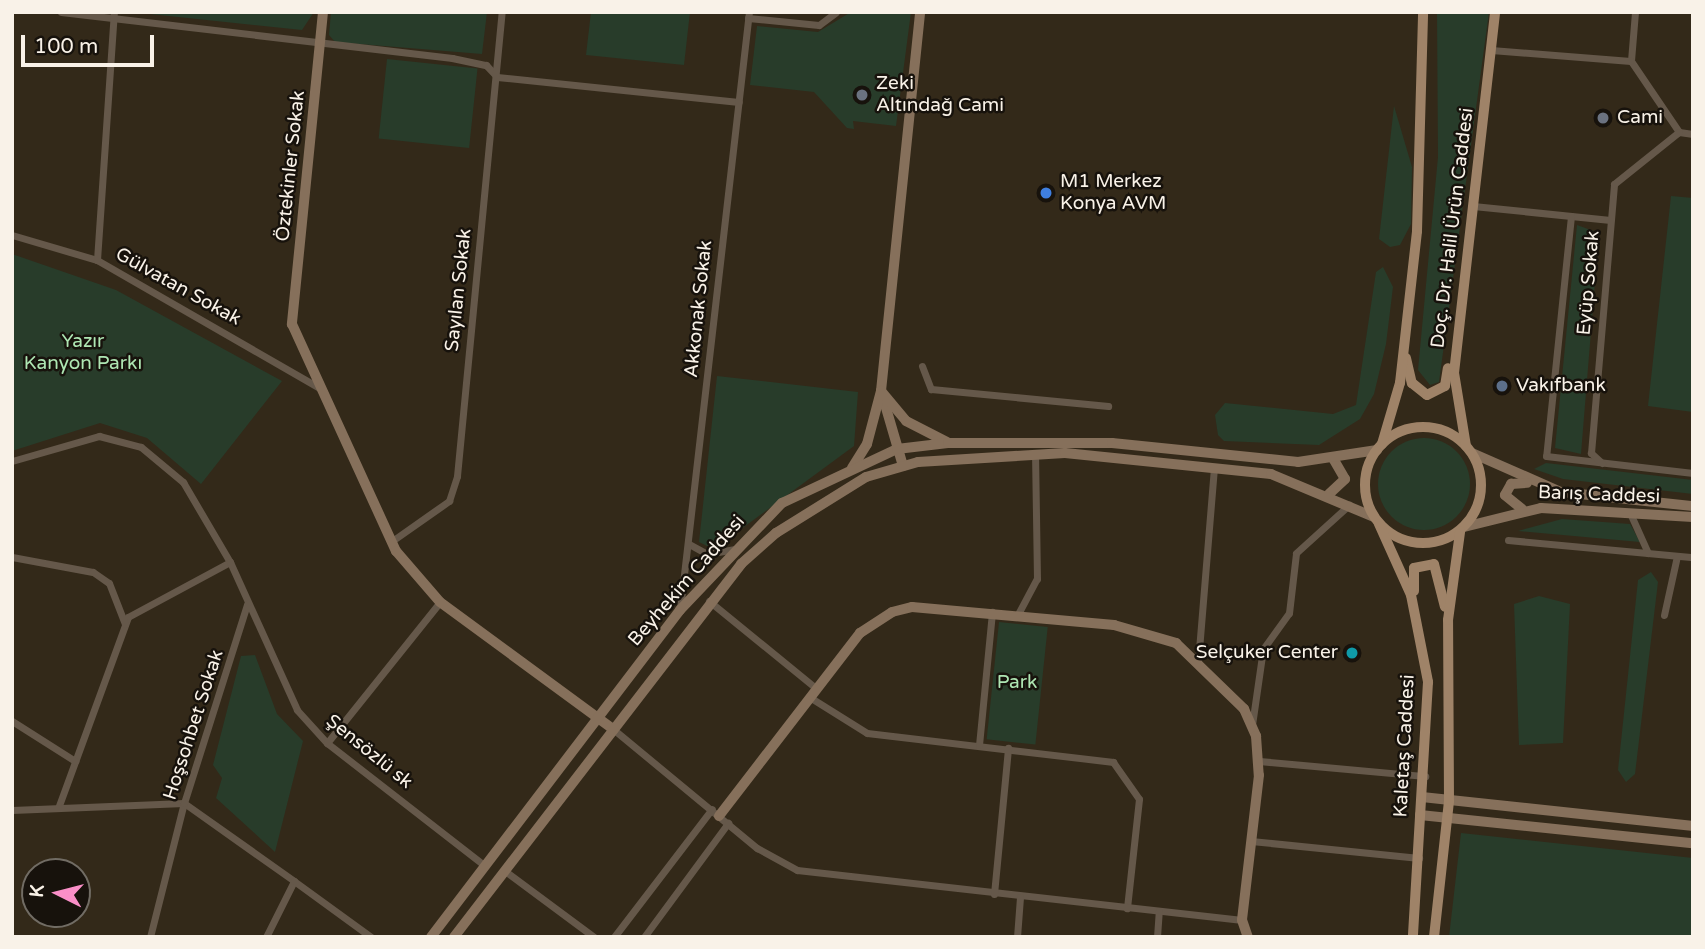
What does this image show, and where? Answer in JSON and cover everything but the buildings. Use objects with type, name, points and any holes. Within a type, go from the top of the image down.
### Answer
[{"type":"main road","name":"Doç. Dr. Halil Ürün Caddesi","points":[[1380,447],[1405,349],[1422,160],[1423,12]]},
{"type":"main road","name":"Doç. Dr. Halil Ürün Caddesi","points":[[1469,449],[1454,388],[1495,12]]},
{"type":"main road","points":[[1405,349],[1416,389],[1434,394],[1445,386],[1459,335]]},
{"type":"main road","points":[[1429,427],[1469,449],[1481,496],[1462,529],[1415,544],[1376,520],[1365,483],[1380,447],[1404,430],[1429,427]]},
{"type":"main road","name":"Kaletaş Caddesi","points":[[1376,520],[1418,619],[1428,697],[1413,937]]},
{"type":"main road","name":"Kaletaş Caddesi","points":[[1434,937],[1449,801],[1448,621],[1462,529]]},
{"type":"main road","points":[[1418,619],[1412,574],[1418,564],[1429,561],[1440,575],[1448,621]]},
{"type":"street","points":[[61,12],[113,15],[321,44],[477,62],[497,77],[739,102]]},
{"type":"street","name":"Öztekinler Sokak","points":[[318,387],[292,324],[323,12]]},
{"type":"street","name":"Sayılan Sokak","points":[[391,541],[449,501],[457,476],[502,12]]},
{"type":"street","points":[[749,15],[819,25],[836,12]]},
{"type":"street","points":[[852,468],[867,444],[881,391],[920,12]]},
{"type":"street","points":[[1635,12],[1631,61],[1647,92],[1679,132],[1693,134]]},
{"type":"street","points":[[97,260],[113,15]]},
{"type":"street","name":"Akkonak Sokak","points":[[680,610],[749,15]]},
{"type":"street","points":[[1491,50],[1631,61]]},
{"type":"street","name":"Eyüp Sokak","points":[[1602,463],[1591,453],[1614,184],[1679,132]]},
{"type":"street","points":[[1474,206],[1610,220]]},
{"type":"street","points":[[1571,216],[1546,456],[1693,473]]},
{"type":"street","name":"Gülvatan Sokak","points":[[12,235],[97,260],[318,387]]},
{"type":"street","points":[[922,366],[931,389],[1108,406]]},
{"type":"street","points":[[318,387],[391,541],[440,602],[613,729],[757,848],[821,876],[1242,920]]},
{"type":"street","points":[[881,391],[906,421],[948,443]]},
{"type":"street","points":[[881,391],[902,466]]},
{"type":"street","name":"Şensözlü sk","points":[[12,461],[99,436],[152,452],[183,482],[230,562],[282,690],[327,743],[485,866]]},
{"type":"street","name":"Beyhekim Caddesi","points":[[431,937],[680,610],[734,549],[782,503],[897,449],[948,443],[1038,439],[1298,462],[1333,458],[1380,447]]},
{"type":"street","name":"Barış Caddesi","points":[[1469,449],[1531,483],[1578,495],[1693,506]]},
{"type":"street","points":[[1018,614],[1037,579],[1035,453]]},
{"type":"street","name":"Beyhekim Caddesi","points":[[454,937],[708,601],[741,564],[808,511],[866,477],[902,466],[1035,453],[1214,468],[1271,474],[1329,494],[1376,520]]},
{"type":"street","points":[[1329,494],[1345,480],[1333,458]]},
{"type":"street","points":[[1198,662],[1214,468]]},
{"type":"street","points":[[1528,510],[1510,505],[1504,495],[1511,484],[1531,483]]},
{"type":"street","points":[[1252,726],[1263,649],[1289,613],[1296,553],[1350,504]]},
{"type":"street","name":"Barış Caddesi","points":[[1462,529],[1528,510],[1693,517]]},
{"type":"street","points":[[1630,513],[1648,553]]},
{"type":"street","points":[[1508,540],[1693,557]]},
{"type":"street","points":[[689,544],[706,554],[734,549]]},
{"type":"street","points":[[1664,615],[1677,555]]},
{"type":"street","points":[[12,557],[93,572],[109,583],[125,624]]},
{"type":"street","points":[[58,808],[125,624],[136,609],[230,562]]},
{"type":"street","points":[[708,601],[814,694],[867,733],[1095,758],[1123,769],[1139,799],[1127,908]]},
{"type":"street","points":[[327,743],[440,602]]},
{"type":"street","name":"Hoşsohbet Sokak","points":[[150,937],[176,856],[184,803],[247,604]]},
{"type":"street","points":[[614,937],[720,816],[860,633],[892,611],[992,612],[1114,625],[1176,643],[1198,662],[1244,709],[1252,726],[1259,761],[1242,920],[1248,937]]},
{"type":"street","points":[[979,745],[992,612]]},
{"type":"street","points":[[12,721],[75,761]]},
{"type":"street","points":[[994,894],[1008,748]]},
{"type":"street","points":[[1259,761],[1424,776]]},
{"type":"street","points":[[1422,797],[1693,826]]},
{"type":"street","points":[[12,810],[184,803],[371,937]]},
{"type":"street","points":[[1420,815],[1693,843]]},
{"type":"street","points":[[644,937],[720,816]]},
{"type":"street","points":[[1251,841],[1419,858]]},
{"type":"street","points":[[505,871],[594,937]]},
{"type":"street","points":[[266,937],[294,881]]},
{"type":"street","points":[[1017,937],[1020,897]]},
{"type":"street","points":[[1157,937],[1159,911]]},
{"type":"green space","points":[[131,12],[314,12],[302,30]]},
{"type":"green space","points":[[331,12],[487,12],[482,54],[335,42],[329,35]]},
{"type":"green space","points":[[591,12],[690,12],[684,65],[586,55]]},
{"type":"green space","points":[[851,12],[911,12],[896,126],[853,121],[854,129],[847,128],[814,92],[750,85],[757,26],[818,32]]},
{"type":"green space","points":[[1437,12],[1489,12],[1439,382],[1430,385],[1418,370],[1438,157]]},
{"type":"green space","points":[[387,59],[478,69],[469,148],[379,139]]},
{"type":"green space","points":[[1394,106],[1412,167],[1411,224],[1400,245],[1390,247],[1379,239]]},
{"type":"green space","points":[[1671,196],[1693,198],[1693,412],[1648,406]]},
{"type":"green space","points":[[1577,225],[1599,233],[1581,454],[1555,448]]},
{"type":"green space","name":"Yazır Kanyon Parkı","points":[[12,254],[116,290],[282,381],[201,484],[147,438],[100,423],[12,451]]},
{"type":"green space","points":[[1383,267],[1393,287],[1386,344],[1374,394],[1360,419],[1319,445],[1224,441],[1218,435],[1215,415],[1225,403],[1333,414],[1356,405],[1376,272]]},
{"type":"green space","points":[[717,376],[858,392],[854,446],[733,535],[707,546],[699,542]]},
{"type":"green space","points":[[1415,438],[1433,438],[1450,445],[1463,458],[1470,475],[1470,493],[1463,510],[1450,523],[1433,530],[1415,530],[1398,523],[1385,510],[1378,493],[1378,475],[1385,458],[1398,445]]},
{"type":"green space","points":[[1546,463],[1693,480],[1693,494],[1563,479],[1534,469]]},
{"type":"green space","points":[[1562,519],[1630,524],[1640,542],[1518,531]]},
{"type":"green space","points":[[1651,572],[1658,582],[1635,774],[1626,782],[1618,770],[1638,580]]},
{"type":"green space","points":[[1539,596],[1570,604],[1563,743],[1519,745],[1514,604]]},
{"type":"green space","name":"Park","points":[[999,622],[1048,627],[1035,744],[987,739]]},
{"type":"green space","points":[[255,655],[277,714],[303,741],[275,852],[216,798],[222,778],[213,765],[241,656]]},
{"type":"green space","points":[[1461,833],[1693,858],[1693,937],[1449,937]]},
{"type":"place","name":"Zeki Altındağ Cami","points":[[862,95]]},
{"type":"place","name":"Cami","points":[[1603,118]]},
{"type":"place","name":"M1 Merkez Konya AVM","points":[[1046,193]]},
{"type":"place","name":"Vakıfbank","points":[[1502,386]]},
{"type":"place","name":"Selçuker Center","points":[[1352,653]]}]
